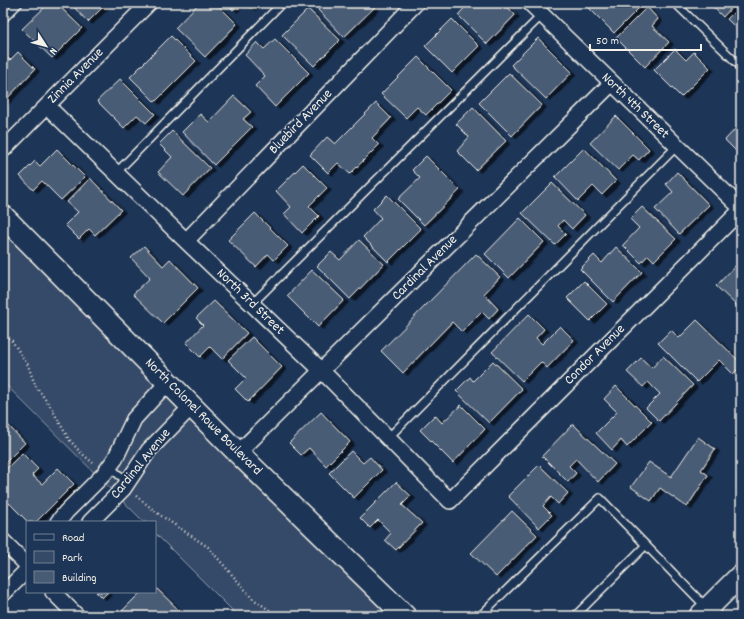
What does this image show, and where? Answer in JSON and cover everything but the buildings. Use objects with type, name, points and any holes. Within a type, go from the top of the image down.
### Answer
[{"type":"main road","name":"North Colonel Rowe Boulevard","points":[[3,216],[238,453],[405,616]]},
{"type":"main road","points":[[704,612],[741,575]]},
{"type":"street","name":"Zinnia Avenue","points":[[3,150],[150,3]]},
{"type":"street","name":"Bluebird Avenue","points":[[186,242],[416,3]]},
{"type":"street","name":"North 4th Street","points":[[530,3],[741,209]]},
{"type":"street","name":"Cardinal Avenue","points":[[238,453],[612,83]]},
{"type":"street","name":"North 3rd Street","points":[[47,106],[186,242],[321,370],[450,501]]},
{"type":"street","name":"Condor Avenue","points":[[450,501],[741,209]]},
{"type":"street","name":"Cardinal Avenue","points":[[59,521],[103,466],[115,459],[134,419],[168,382]]},
{"type":"street","name":"Cardinal Avenue","points":[[91,521],[117,495],[131,488],[149,450],[192,406]]},
{"type":"street","points":[[3,541],[26,564]]},
{"type":"street","points":[[3,594],[26,571]]},
{"type":"street","points":[[54,593],[77,616]]},
{"type":"lane","points":[[3,19],[19,3]]},
{"type":"lane","points":[[116,173],[282,3]]},
{"type":"lane","points":[[675,3],[741,68]]},
{"type":"lane","points":[[252,304],[542,15]]},
{"type":"lane","points":[[388,438],[677,146]]},
{"type":"lane","points":[[103,466],[119,475],[131,488]]},
{"type":"lane","points":[[480,616],[600,498],[646,545],[704,612]]},
{"type":"lane","points":[[575,616],[646,545]]},
{"type":"path","points":[[3,332],[12,341],[28,365],[35,385],[58,419],[68,438],[80,452],[103,466]]},
{"type":"path","points":[[131,488],[160,515],[208,547],[253,599],[278,616]]},
{"type":"green space","points":[[3,226],[395,616],[238,616],[156,534],[156,521],[143,521],[3,382]]}]
